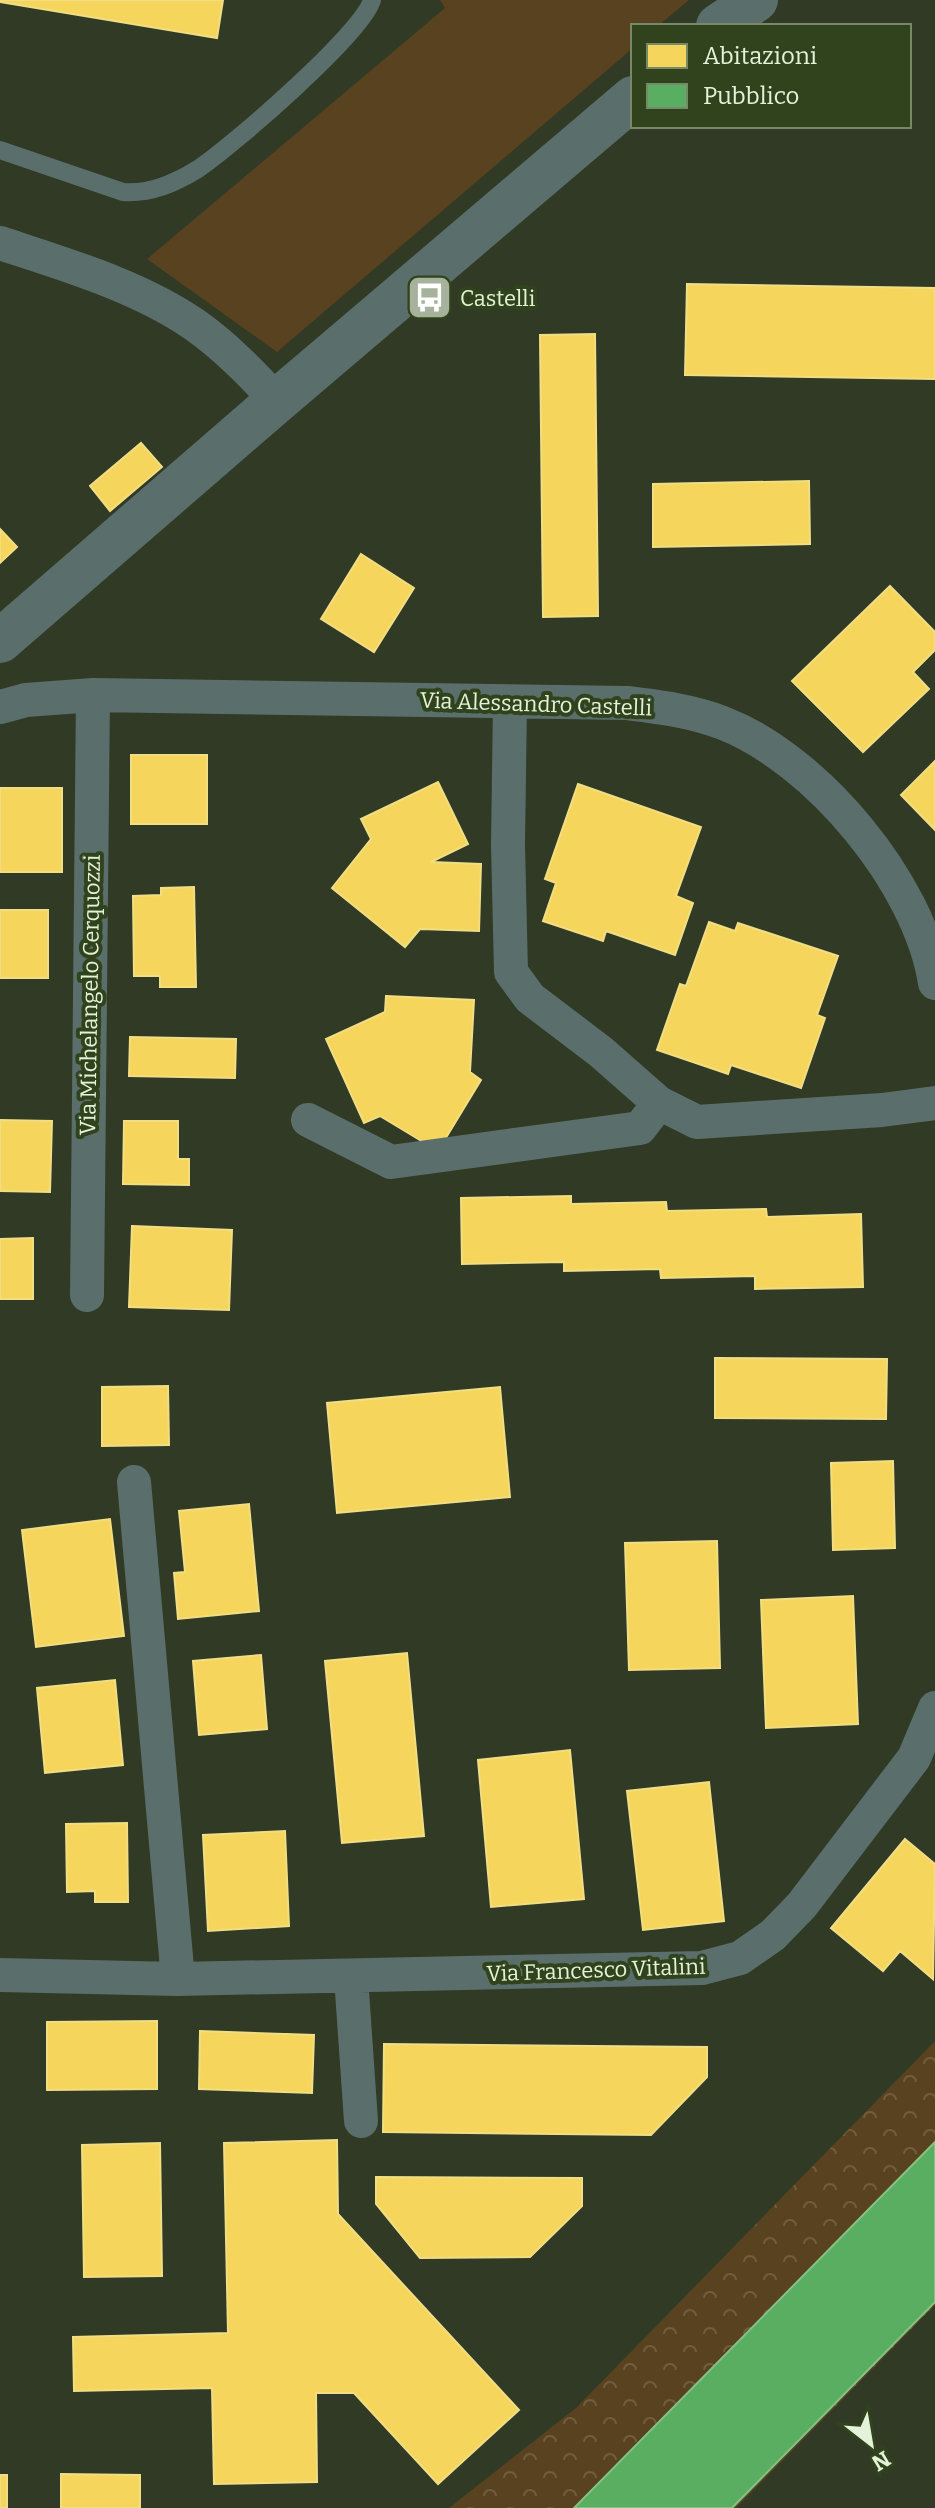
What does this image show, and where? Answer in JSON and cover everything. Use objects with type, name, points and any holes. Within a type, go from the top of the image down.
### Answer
[{"type":"street","points":[[721,24],[756,0]]},
{"type":"street","points":[[0,641],[631,100]]},
{"type":"street","points":[[0,243],[100,278],[179,315],[233,357],[277,401]]},
{"type":"street","name":"Via Alessandro Castelli","points":[[0,707],[26,700],[93,695],[627,703],[679,711],[724,723],[789,762],[823,791],[875,849],[911,909],[924,939],[935,983]]},
{"type":"street","name":"Via Michelangelo Cerquozzi","points":[[87,1295],[93,695]]},
{"type":"street","points":[[510,702],[508,845],[511,972],[530,998],[601,1052],[659,1103],[697,1122],[882,1110],[935,1103]]},
{"type":"street","points":[[308,1120],[391,1162],[640,1128],[659,1103]]},
{"type":"street","points":[[134,1482],[178,1979]]},
{"type":"street","name":"Via Francesco Vitalini","points":[[0,1975],[178,1979],[351,1977],[702,1968],[740,1958],[773,1935],[812,1893],[914,1758],[935,1708]]},
{"type":"street","points":[[351,1977],[361,2121]]},
{"type":"lane","points":[[0,150],[123,192],[138,193],[165,186],[231,145],[349,36],[368,12],[372,0]]},
{"type":"green space","points":[[440,0],[689,0],[660,24],[631,24],[631,50],[277,352],[147,259],[445,8]]},
{"type":"green space","points":[[935,2041],[935,2305],[736,2508],[449,2508],[576,2408]]},
{"type":"building: Abitazioni","points":[[0,0],[223,0],[217,38]]},
{"type":"building: Abitazioni","points":[[687,284],[935,288],[935,379],[685,375]]},
{"type":"building: Abitazioni","points":[[595,334],[598,616],[543,617],[540,335]]},
{"type":"building: Abitazioni","points":[[141,443],[162,467],[110,511],[90,486]]},
{"type":"building: Abitazioni","points":[[809,481],[810,544],[653,547],[653,484]]},
{"type":"building: Abitazioni","points":[[0,529],[17,547],[0,563]]},
{"type":"building: Abitazioni","points":[[361,554],[414,588],[374,652],[321,619]]},
{"type":"building: Abitazioni","points":[[890,586],[935,632],[935,650],[913,672],[929,689],[863,752],[792,681]]},
{"type":"building: Abitazioni","points":[[131,755],[207,755],[207,824],[131,824]]},
{"type":"building: Abitazioni","points":[[935,761],[935,830],[901,795]]},
{"type":"building: Abitazioni","points":[[438,782],[468,844],[431,862],[481,864],[479,931],[420,929],[405,947],[332,888],[371,839],[361,819]]},
{"type":"building: Abitazioni","points":[[578,784],[701,827],[676,896],[693,903],[675,955],[606,931],[603,941],[543,921],[556,883],[545,879]]},
{"type":"building: Abitazioni","points":[[0,788],[62,788],[62,872],[0,872]]},
{"type":"building: Abitazioni","points":[[194,887],[196,987],[160,987],[160,976],[134,976],[133,896],[161,895],[161,888]]},
{"type":"building: Abitazioni","points":[[0,910],[48,910],[48,978],[0,978]]},
{"type":"building: Abitazioni","points":[[709,922],[735,931],[738,923],[838,956],[817,1015],[825,1018],[801,1088],[731,1065],[728,1074],[657,1050],[680,984],[686,986]]},
{"type":"building: Abitazioni","points":[[386,996],[474,1000],[470,1072],[481,1080],[438,1151],[380,1116],[364,1123],[326,1039],[385,1012]]},
{"type":"building: Abitazioni","points":[[130,1037],[236,1039],[235,1078],[129,1076]]},
{"type":"building: Abitazioni","points":[[0,1120],[52,1121],[50,1192],[0,1191]]},
{"type":"building: Abitazioni","points":[[124,1121],[178,1121],[178,1159],[189,1159],[189,1185],[123,1184]]},
{"type":"building: Abitazioni","points":[[571,1196],[571,1204],[666,1202],[667,1211],[766,1209],[767,1217],[861,1214],[863,1287],[755,1289],[755,1276],[661,1278],[660,1269],[564,1271],[564,1262],[462,1264],[461,1198]]},
{"type":"building: Abitazioni","points":[[132,1226],[232,1230],[229,1310],[129,1307]]},
{"type":"building: Abitazioni","points":[[33,1238],[33,1299],[0,1299],[0,1239]]},
{"type":"building: Abitazioni","points":[[715,1358],[887,1359],[886,1419],[715,1418]]},
{"type":"building: Abitazioni","points":[[168,1386],[169,1445],[102,1446],[102,1387]]},
{"type":"building: Abitazioni","points":[[500,1387],[510,1497],[337,1513],[327,1403]]},
{"type":"building: Abitazioni","points":[[893,1461],[895,1548],[833,1550],[831,1463]]},
{"type":"building: Abitazioni","points":[[249,1504],[259,1611],[178,1619],[174,1573],[185,1572],[179,1511]]},
{"type":"building: Abitazioni","points":[[110,1519],[124,1636],[36,1647],[22,1530]]},
{"type":"building: Abitazioni","points":[[717,1541],[720,1668],[629,1670],[625,1543]]},
{"type":"building: Abitazioni","points":[[853,1596],[858,1724],[766,1728],[761,1600]]},
{"type":"building: Abitazioni","points":[[407,1653],[424,1836],[342,1843],[325,1661]]},
{"type":"building: Abitazioni","points":[[261,1655],[267,1729],[199,1735],[193,1661]]},
{"type":"building: Abitazioni","points":[[115,1680],[123,1765],[45,1773],[37,1688]]},
{"type":"building: Abitazioni","points":[[570,1750],[584,1899],[491,1907],[478,1760]]},
{"type":"building: Abitazioni","points":[[709,1782],[724,1921],[643,1930],[627,1791]]},
{"type":"building: Abitazioni","points":[[127,1823],[128,1902],[95,1902],[95,1891],[67,1892],[66,1824]]},
{"type":"building: Abitazioni","points":[[285,1831],[289,1926],[208,1931],[203,1835]]},
{"type":"building: Abitazioni","points":[[905,1839],[935,1864],[933,1979],[900,1951],[883,1971],[831,1928]]},
{"type":"building: Abitazioni","points":[[157,2021],[157,2089],[47,2090],[47,2022]]},
{"type":"building: Abitazioni","points":[[200,2031],[314,2035],[312,2093],[199,2089]]},
{"type":"building: Abitazioni","points":[[384,2044],[707,2047],[707,2077],[651,2135],[383,2132]]},
{"type":"building: Abitazioni","points":[[337,2140],[338,2214],[519,2410],[438,2484],[354,2393],[316,2393],[317,2482],[214,2484],[212,2388],[74,2391],[73,2337],[228,2333],[224,2143]]},
{"type":"building: Abitazioni","points":[[160,2143],[162,2276],[84,2277],[82,2145]]},
{"type":"building: Abitazioni","points":[[376,2177],[582,2178],[582,2206],[530,2257],[420,2258],[376,2204]]},
{"type":"building: Abitazioni","points":[[61,2474],[140,2475],[140,2508],[61,2508]]},
{"type":"building: Abitazioni","points":[[0,2475],[7,2475],[7,2508],[0,2508]]},
{"type":"building: Pubblico","points":[[935,2142],[935,2302],[732,2508],[574,2508]]},
{"type":"place","name":"Castelli","points":[[429,298]]}]
